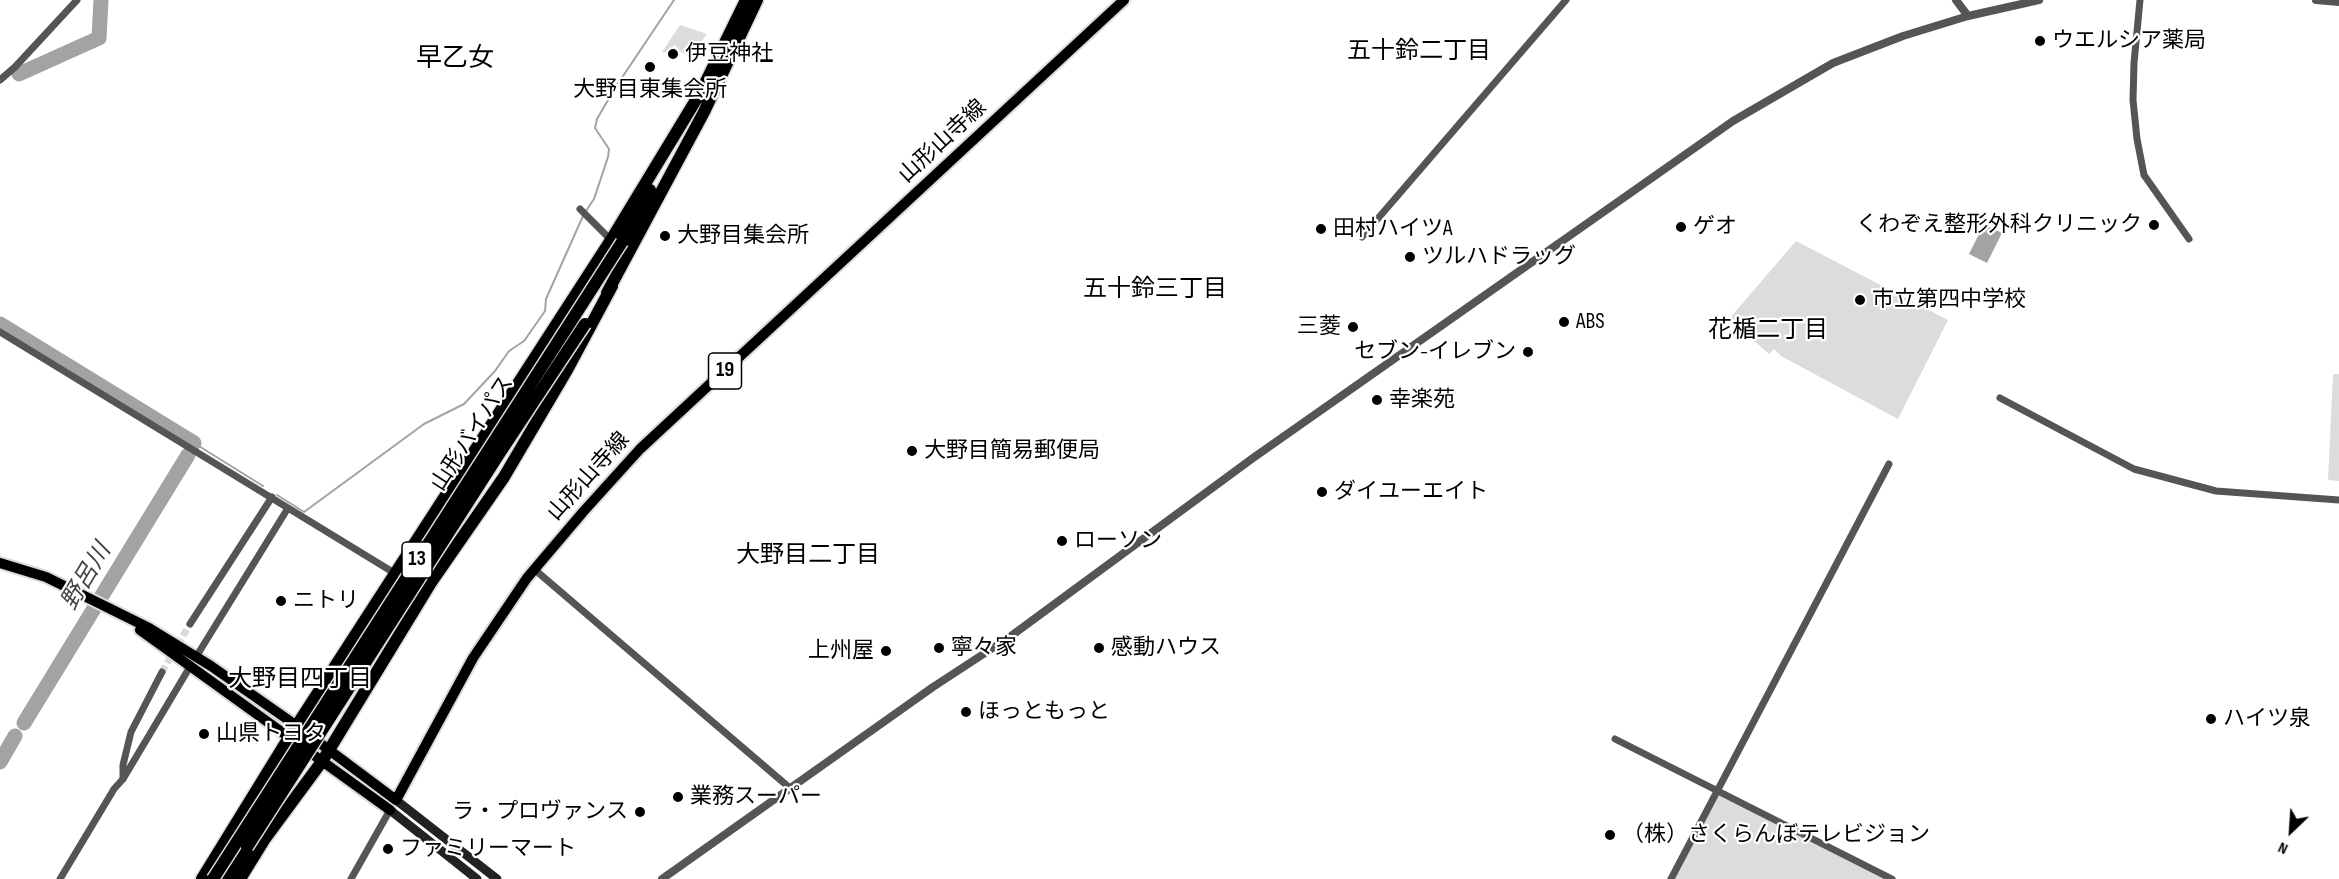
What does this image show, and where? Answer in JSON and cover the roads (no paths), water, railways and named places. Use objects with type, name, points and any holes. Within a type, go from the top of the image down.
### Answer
[{"type":"highway","name":"山形バイパス","points":[[213,879],[616,241],[702,90],[747,0]]},
{"type":"highway","name":"山形バイパス","points":[[228,879],[493,464],[612,286],[704,112],[757,0]]},
{"type":"highway","points":[[201,879],[396,574],[616,241]]},
{"type":"highway","points":[[240,879],[264,840],[326,755],[432,581],[504,477],[567,370],[612,286]]},
{"type":"main road","name":"山形山寺線","points":[[393,805],[473,658],[534,569],[640,448],[1124,0]]},
{"type":"main road","points":[[0,563],[46,577],[149,627],[497,879]]},
{"type":"main road","points":[[393,805],[477,879]]},
{"type":"street","points":[[0,80],[15,68],[77,0]]},
{"type":"street","points":[[1362,237],[1566,0]]},
{"type":"street","points":[[1956,0],[1968,16]]},
{"type":"street","points":[[662,879],[933,687],[1011,636],[1253,458],[1733,121],[1833,63],[1903,36],[1968,16],[2039,0]]},
{"type":"street","points":[[2140,0],[2134,63],[2133,100],[2136,139],[2144,176],[2189,239]]},
{"type":"street","points":[[2316,0],[2339,2]]},
{"type":"street","points":[[580,209],[616,241]]},
{"type":"street","points":[[0,332],[396,574]]},
{"type":"street","points":[[2000,398],[2134,469],[2216,491],[2339,500]]},
{"type":"street","points":[[1671,879],[1888,464]]},
{"type":"street","points":[[190,624],[272,497]]},
{"type":"street","points":[[60,879],[288,508]]},
{"type":"street","points":[[534,569],[790,789]]},
{"type":"street","points":[[123,779],[123,765],[131,732],[162,672]]},
{"type":"street","points":[[1615,739],[1892,879]]},
{"type":"street","points":[[351,879],[393,805]]},
{"type":"waterway","name":"野呂川","points":[[19,74],[99,38],[101,0]]},
{"type":"waterway","points":[[586,211],[594,199],[609,149],[595,128],[597,119],[674,0]]},
{"type":"waterway","points":[[277,495],[304,512],[424,424],[464,404],[495,371],[509,351],[524,341],[545,311],[546,299],[583,216]]},
{"type":"waterway","name":"野呂川","points":[[0,324],[194,443]]},
{"type":"waterway","points":[[194,443],[263,486]]},
{"type":"waterway","name":"野呂川","points":[[24,723],[188,455]]},
{"type":"waterway","name":"野呂川","points":[[0,762],[15,736]]},
{"type":"tunnel","points":[[162,672],[190,624]]},
{"type":"place","name":"ウエルシア薬局","points":[[2040,41]]},
{"type":"place","name":"伊豆神社","points":[[673,54]]},
{"type":"place","name":"大野目東集会所","points":[[650,67]]},
{"type":"place","name":"くわぞえ整形外科クリニック","points":[[2154,225]]},
{"type":"place","name":"ゲオ","points":[[1681,227]]},
{"type":"place","name":"田村ハイツA","points":[[1321,229]]},
{"type":"place","name":"大野目集会所","points":[[665,236]]},
{"type":"place","name":"ツルハドラッグ","points":[[1410,257]]},
{"type":"place","name":"市立第四中学校","points":[[1860,300]]},
{"type":"place","name":"ABS","points":[[1564,322]]},
{"type":"place","name":"三菱","points":[[1353,327]]},
{"type":"place","name":"セブン-イレブン","points":[[1528,352]]},
{"type":"place","name":"幸楽苑","points":[[1377,400]]},
{"type":"place","name":"大野目簡易郵便局","points":[[912,451]]},
{"type":"place","name":"ダイユーエイト","points":[[1322,492]]},
{"type":"place","name":"ローソン","points":[[1062,541]]},
{"type":"place","name":"ニトリ","points":[[281,601]]},
{"type":"place","name":"寧々家","points":[[939,648]]},
{"type":"place","name":"感動ハウス","points":[[1099,648]]},
{"type":"place","name":"上州屋","points":[[886,651]]},
{"type":"place","name":"ほっともっと","points":[[966,712]]},
{"type":"place","name":"ハイツ泉","points":[[2211,719]]},
{"type":"place","name":"山県トヨタ","points":[[204,734]]},
{"type":"place","name":"業務スーパー","points":[[678,797]]},
{"type":"place","name":"ラ・プロヴァンス","points":[[640,812]]},
{"type":"place","name":"（株）さくらんぼテレビジョン","points":[[1610,835]]},
{"type":"place","name":"ファミリーマート","points":[[388,849]]},
{"type":"district","name":"五十鈴二丁目","points":[[1419,52]]},
{"type":"district","name":"早乙女","points":[[455,59]]},
{"type":"district","name":"五十鈴三丁目","points":[[1155,290]]},
{"type":"district","name":"花楯二丁目","points":[[1768,331]]},
{"type":"district","name":"大野目二丁目","points":[[808,556]]},
{"type":"district","name":"大野目四丁目","points":[[300,680]]}]
